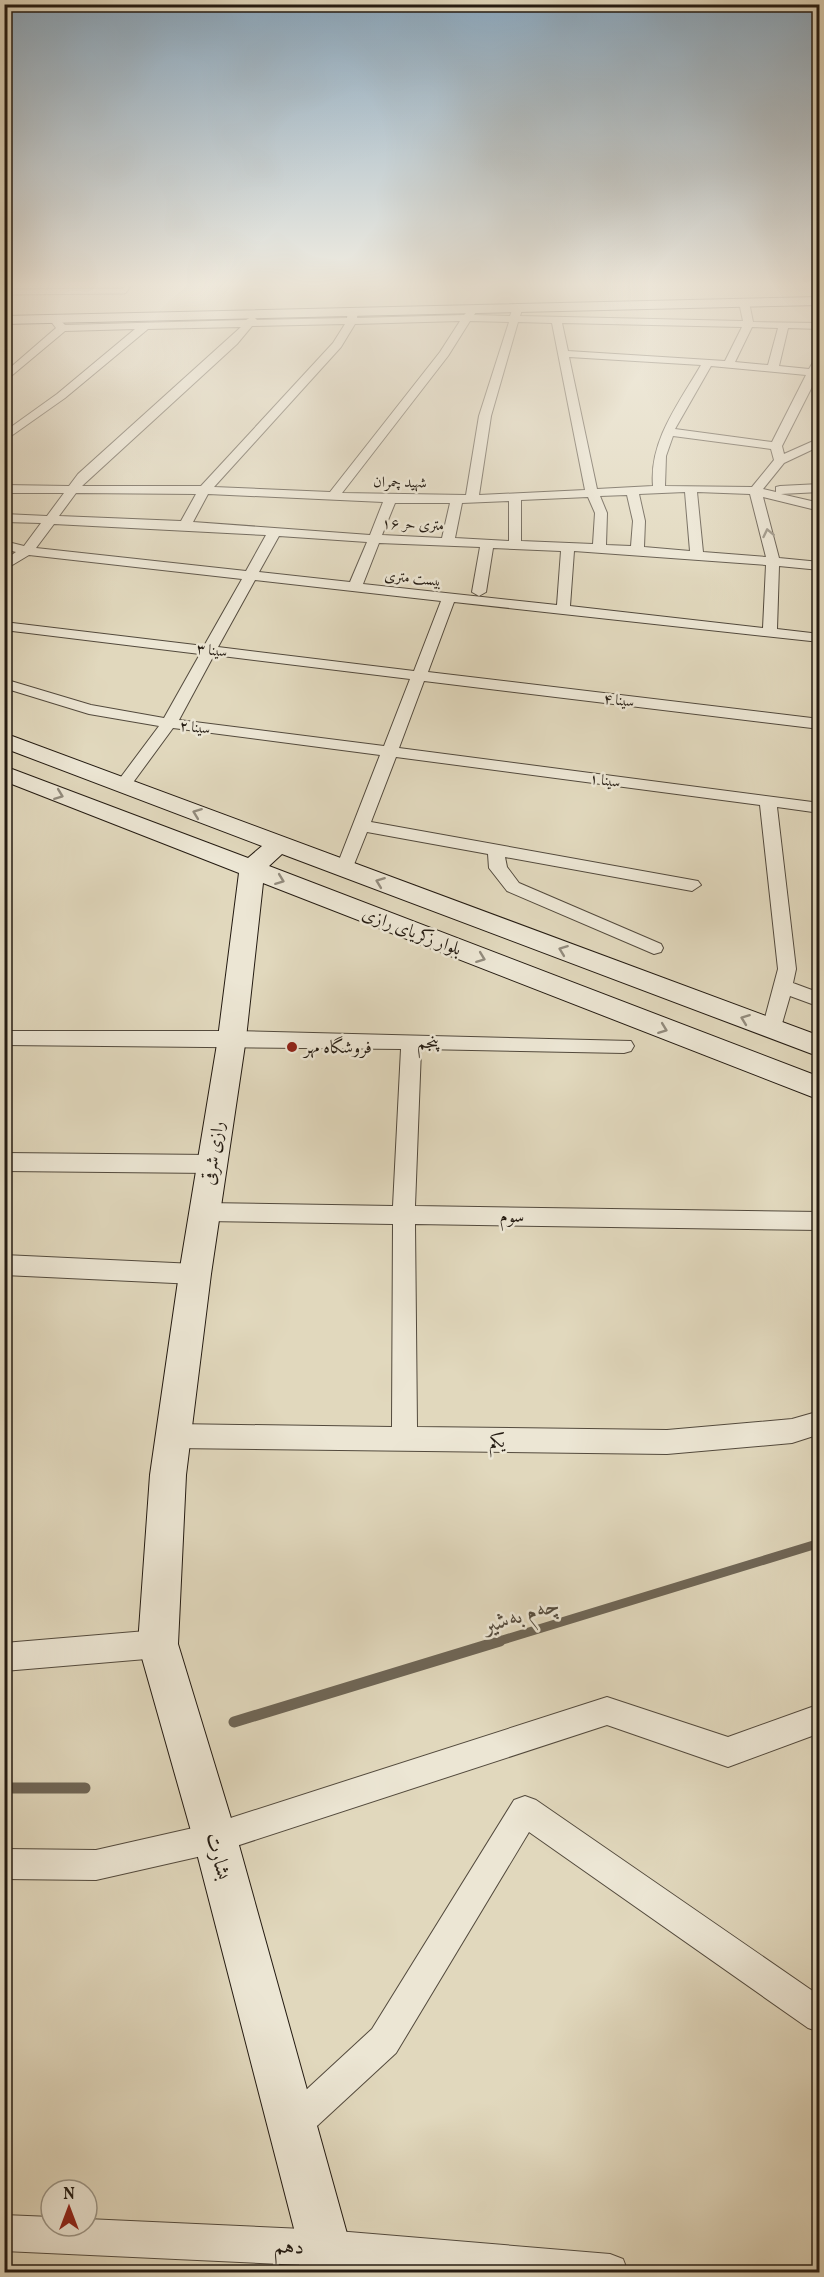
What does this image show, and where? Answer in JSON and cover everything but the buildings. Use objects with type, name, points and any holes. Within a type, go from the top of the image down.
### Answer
[{"type":"main road","name":"بلوار زکریای رازی","points":[[4,740],[819,1047]]},
{"type":"main road","name":"بلوار زکریای رازی","points":[[4,773],[819,1089]]},
{"type":"main road","points":[[252,869],[278,844]]},
{"type":"main road","name":"رازی شرقی","points":[[173,1436],[211,1164],[232,1038],[252,869]]},
{"type":"main road","name":"بشارت","points":[[173,1436],[168,1475],[158,1644],[215,1838],[325,2260]]},
{"type":"street","points":[[4,438],[64,393]]},
{"type":"street","points":[[4,566],[27,551],[73,489],[125,436],[174,393]]},
{"type":"street","points":[[184,525],[204,490],[293,393]]},
{"type":"street","points":[[333,497],[414,393]]},
{"type":"street","points":[[472,499],[485,416],[492,393]]},
{"type":"street","points":[[572,393],[592,492],[601,513],[599,548]]},
{"type":"street","points":[[659,489],[656,474],[669,432],[691,393]]},
{"type":"street","points":[[780,460],[776,446],[803,393]]},
{"type":"street","points":[[669,432],[776,446]]},
{"type":"street","points":[[755,491],[780,460],[819,441]]},
{"type":"street","points":[[690,488],[697,554]]},
{"type":"street","name":"شهید چمران","points":[[4,489],[204,490],[390,499],[472,499],[690,488],[755,491]]},
{"type":"street","points":[[755,491],[819,488]]},
{"type":"street","points":[[632,490],[639,521],[637,550]]},
{"type":"street","points":[[755,491],[819,507]]},
{"type":"street","points":[[755,491],[767,529],[773,561],[770,633]]},
{"type":"street","points":[[515,497],[515,544]]},
{"type":"street","points":[[355,588],[390,499]]},
{"type":"street","points":[[448,542],[457,499]]},
{"type":"street","name":"۱۶ متری حر","points":[[4,518],[184,525],[375,539],[637,550],[819,566]]},
{"type":"street","points":[[123,784],[170,723],[252,577],[275,531]]},
{"type":"street","points":[[479,592],[487,543]]},
{"type":"street","name":"بیست متری","points":[[4,545],[27,551],[252,577],[819,638]]},
{"type":"street","points":[[563,610],[568,547]]},
{"type":"street","points":[[345,868],[449,598]]},
{"type":"street","name":"سینا ۳","points":[[4,626],[418,676]]},
{"type":"street","name":"سینا ۴","points":[[418,676],[819,724]]},
{"type":"street","name":"سینا ۲","points":[[4,683],[89,710],[170,723],[390,751]]},
{"type":"street","name":"۱ سینا","points":[[390,751],[819,808]]},
{"type":"street","points":[[768,802],[787,969],[772,1029]]},
{"type":"street","points":[[362,826],[692,885]]},
{"type":"street","points":[[496,850],[498,868],[513,887],[654,948]]},
{"type":"street","points":[[783,987],[819,1000]]},
{"type":"street","name":"پنجم","points":[[4,1038],[232,1038],[624,1046]]},
{"type":"street","points":[[405,1440],[404,1214],[411,1042]]},
{"type":"street","points":[[4,1162],[211,1164]]},
{"type":"street","name":"سوم","points":[[204,1212],[819,1221]]},
{"type":"street","points":[[4,1265],[195,1274]]},
{"type":"street","name":"یکم","points":[[173,1436],[667,1442],[792,1431],[819,1422]]},
{"type":"street","points":[[4,1657],[158,1644]]},
{"type":"street","points":[[4,1864],[96,1865],[215,1838],[607,1711],[728,1752],[819,1718]]},
{"type":"street","points":[[292,2127],[384,2041],[525,1811],[819,2016]]},
{"type":"street","name":"دهم","points":[[4,2233],[325,2260],[610,2272]]},
{"type":"waterway","name":"چەم بەشیر","points":[[496,1642],[820,1543]]},
{"type":"waterway","name":"چەم بەشیر","points":[[234,1722],[500,1641]]},
{"type":"waterway","name":"چەم بەشیر","points":[[4,1788],[85,1788]]},
{"type":"place","name":"فروشگاه مهر","points":[[292,1047]]}]
